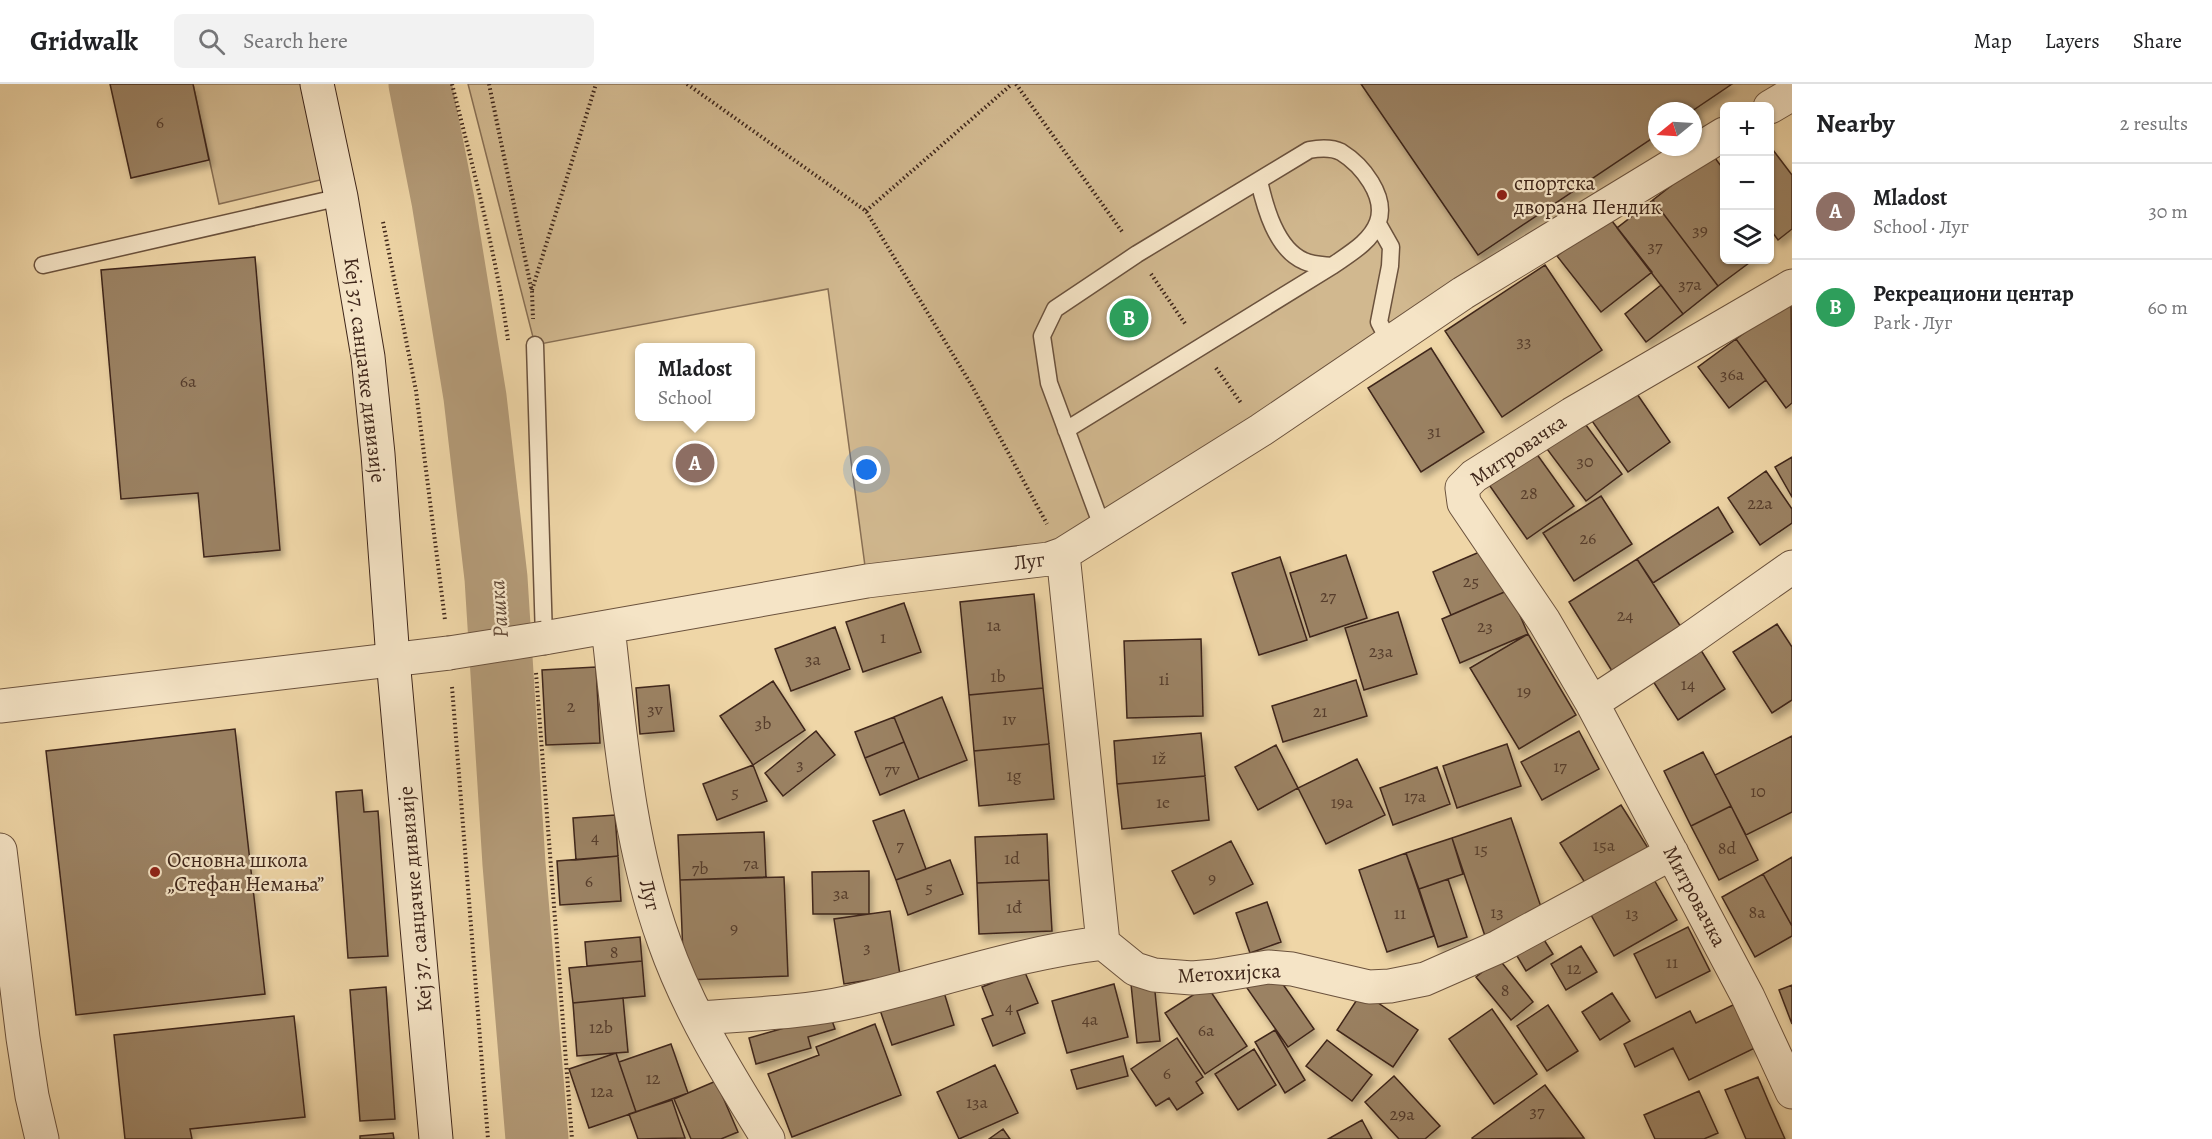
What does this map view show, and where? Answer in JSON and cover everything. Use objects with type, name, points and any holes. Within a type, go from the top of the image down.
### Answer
[{"type":"street","name":"Кеј 37. санџачке дивизије","points":[[317,84],[341,197],[368,357],[436,1139]]},
{"type":"street","points":[[1774,105],[1792,94]]},
{"type":"street","points":[[1063,554],[1261,430],[1463,293],[1720,137]]},
{"type":"street","name":"Митровачка","points":[[1792,286],[1572,414],[1474,476],[1462,488],[1464,503],[1544,621],[1592,703],[1748,997],[1792,1092]]},
{"type":"street","name":"Луг","points":[[393,660],[544,639],[867,581],[1049,559],[1063,554],[1103,943]]},
{"type":"street","points":[[1592,703],[1687,641],[1792,567]]},
{"type":"street","name":"Луг","points":[[608,627],[624,766],[642,864],[664,941],[726,1070],[768,1139]]},
{"type":"street","points":[[0,706],[393,660]]},
{"type":"street","points":[[0,850],[23,1038],[32,1096],[42,1138]]},
{"type":"street","name":"Метохијска","points":[[1103,943],[1135,969],[1154,975],[1192,978],[1268,967],[1292,969],[1369,987],[1398,985],[1446,971],[1498,947],[1672,853]]},
{"type":"street","points":[[700,1018],[847,1003],[1023,957],[1103,943]]},
{"type":"lane","points":[[1066,430],[1332,267],[1363,244],[1378,224],[1380,211],[1377,194],[1368,179],[1340,151],[1323,148],[1309,150],[1137,254],[1055,309],[1042,336],[1049,383],[1066,430],[1103,529]]},
{"type":"lane","points":[[1259,181],[1266,212],[1290,252],[1305,262],[1332,267]]},
{"type":"lane","points":[[44,265],[341,197]]},
{"type":"lane","points":[[1378,224],[1391,247],[1390,266],[1379,322],[1390,343]]},
{"type":"lane","points":[[535,345],[544,639]]},
{"type":"path","points":[[489,84],[532,292],[535,345]]},
{"type":"path","points":[[532,292],[596,84]]},
{"type":"path","points":[[687,84],[866,211],[972,386],[1063,554]]},
{"type":"path","points":[[866,211],[1012,84]]},
{"type":"path","points":[[382,217],[416,391],[449,652],[488,1139]]},
{"type":"shaded area","points":[[193,84],[317,84],[337,176],[219,204]]},
{"type":"shaded area","points":[[468,84],[1792,84],[1774,102],[1720,102],[1720,137],[1702,148],[1702,102],[1648,102],[1648,156],[1689,156],[1063,554],[867,581],[828,289],[535,345]]},
{"type":"building","points":[[110,84],[193,84],[209,160],[131,178]]},
{"type":"building","name":"спортска дворана Пендик","points":[[1361,84],[1732,84],[1702,104],[1702,102],[1648,102],[1648,141],[1478,255]]},
{"type":"building","points":[[1774,151],[1792,175],[1792,229],[1778,240],[1774,234]]},
{"type":"building","points":[[1712,154],[1720,165],[1720,264],[1748,264],[1718,286],[1653,200]]},
{"type":"building","points":[[1653,200],[1718,286],[1683,314],[1617,228]]},
{"type":"building","points":[[1608,216],[1652,272],[1601,312],[1557,256]]},
{"type":"building","points":[[255,257],[280,550],[204,557],[198,493],[121,499],[101,270]]},
{"type":"building","points":[[1545,265],[1602,350],[1502,417],[1445,331]]},
{"type":"building","points":[[1661,285],[1683,314],[1646,342],[1625,314]]},
{"type":"building","points":[[1791,299],[1792,403],[1786,408],[1736,339]]},
{"type":"building","points":[[1736,339],[1766,380],[1729,408],[1698,367]]},
{"type":"building","points":[[1431,348],[1484,432],[1421,472],[1368,388]]},
{"type":"building","points":[[1635,391],[1670,442],[1628,472],[1592,421]]},
{"type":"building","points":[[1583,421],[1622,474],[1586,501],[1547,449]]},
{"type":"building","points":[[1531,446],[1574,506],[1527,539],[1485,479]]},
{"type":"building","points":[[1792,457],[1792,497],[1775,467]]},
{"type":"building","points":[[1766,471],[1792,509],[1792,523],[1760,545],[1728,498]]},
{"type":"building","points":[[1601,496],[1632,544],[1574,581],[1543,533]]},
{"type":"building","points":[[1718,507],[1733,532],[1653,583],[1637,559]]},
{"type":"building","points":[[1491,547],[1509,590],[1451,615],[1433,572]]},
{"type":"building","points":[[1346,555],[1367,618],[1310,637],[1290,573]]},
{"type":"building","points":[[1280,557],[1307,640],[1259,655],[1232,573]]},
{"type":"building","points":[[1637,559],[1681,627],[1612,671],[1569,602]]},
{"type":"building","points":[[1509,590],[1528,634],[1460,663],[1442,619]]},
{"type":"building","points":[[1034,594],[1043,688],[969,695],[960,602]]},
{"type":"building","points":[[904,603],[921,652],[863,672],[846,622]]},
{"type":"building","points":[[1398,612],[1417,674],[1364,690],[1345,628]]},
{"type":"building","points":[[1777,624],[1792,647],[1792,700],[1772,713],[1733,652]]},
{"type":"building","points":[[835,627],[850,669],[791,691],[775,649]]},
{"type":"building","points":[[1528,634],[1576,715],[1519,749],[1470,668]]},
{"type":"building","points":[[1201,639],[1203,716],[1127,718],[1124,641]]},
{"type":"building","points":[[1699,647],[1725,689],[1678,720],[1651,678]]},
{"type":"building","points":[[596,667],[600,743],[546,745],[542,670]]},
{"type":"building","points":[[1356,680],[1367,716],[1283,742],[1272,706]]},
{"type":"building","points":[[773,681],[805,730],[753,765],[720,716]]},
{"type":"building","points":[[669,685],[674,731],[640,734],[636,688]]},
{"type":"building","points":[[1043,688],[1049,744],[974,751],[969,695]]},
{"type":"building","points":[[942,697],[967,760],[919,779],[894,717]]},
{"type":"building","points":[[894,717],[904,742],[865,758],[855,732]]},
{"type":"building","name":"Основна школа „Стефан Немања”","points":[[235,729],[265,994],[76,1015],[46,751]]},
{"type":"building","points":[[816,731],[835,755],[783,796],[765,773]]},
{"type":"building","points":[[1579,731],[1599,769],[1542,800],[1521,762]]},
{"type":"building","points":[[1201,733],[1205,776],[1117,784],[1114,741]]},
{"type":"building","points":[[1792,736],[1792,812],[1746,835],[1715,775]]},
{"type":"building","points":[[904,742],[919,779],[880,795],[865,758]]},
{"type":"building","points":[[1049,744],[1054,799],[979,806],[974,751]]},
{"type":"building","points":[[1507,744],[1521,786],[1457,808],[1443,766]]},
{"type":"building","points":[[1276,745],[1298,788],[1258,810],[1235,767]]},
{"type":"building","points":[[1703,752],[1731,806],[1691,826],[1664,771]]},
{"type":"building","points":[[1357,759],[1385,815],[1326,844],[1298,788]]},
{"type":"building","points":[[753,765],[767,801],[717,820],[703,784]]},
{"type":"building","points":[[1437,767],[1450,804],[1393,825],[1380,788]]},
{"type":"building","points":[[1205,776],[1209,820],[1122,829],[1117,784]]},
{"type":"building","points":[[362,790],[364,812],[378,811],[388,956],[348,958],[336,792]]},
{"type":"building","points":[[1621,805],[1648,848],[1587,886],[1560,843]]},
{"type":"building","points":[[1731,806],[1758,860],[1719,880],[1691,826]]},
{"type":"building","points":[[904,810],[926,869],[896,880],[873,821]]},
{"type":"building","points":[[615,815],[618,856],[576,860],[573,818]]},
{"type":"building","points":[[1511,818],[1544,916],[1485,936],[1452,838]]},
{"type":"building","points":[[764,832],[766,877],[680,880],[678,835]]},
{"type":"building","points":[[1047,834],[1049,880],[977,883],[975,837]]},
{"type":"building","points":[[1452,838],[1463,874],[1419,889],[1406,853]]},
{"type":"building","points":[[1231,841],[1253,884],[1194,914],[1172,871]]},
{"type":"building","points":[[1406,853],[1434,936],[1387,952],[1359,870]]},
{"type":"building","points":[[618,856],[621,901],[560,905],[557,861]]},
{"type":"building","points":[[1792,857],[1792,926],[1763,874]]},
{"type":"building","points":[[950,860],[963,894],[908,915],[896,880]]},
{"type":"building","points":[[869,871],[869,914],[813,914],[812,872]]},
{"type":"building","points":[[1649,871],[1677,920],[1614,956],[1586,906]]},
{"type":"building","points":[[1763,874],[1792,926],[1792,936],[1755,957],[1722,897]]},
{"type":"building","points":[[784,877],[788,976],[684,980],[680,880]]},
{"type":"building","points":[[1448,879],[1467,937],[1438,947],[1419,889]]},
{"type":"building","points":[[1049,880],[1052,931],[979,934],[977,883]]},
{"type":"building","points":[[1267,902],[1281,942],[1250,953],[1236,913]]},
{"type":"building","points":[[890,911],[900,975],[844,984],[834,919]]},
{"type":"building","points":[[1688,927],[1710,971],[1656,998],[1634,954]]},
{"type":"building","points":[[1541,935],[1553,954],[1526,971],[1514,951]]},
{"type":"building","points":[[640,937],[642,961],[587,966],[585,942]]},
{"type":"building","points":[[1581,946],[1597,972],[1566,990],[1551,964]]},
{"type":"building","points":[[1499,959],[1533,1002],[1511,1020],[1476,977]]},
{"type":"building","points":[[642,961],[645,996],[573,1003],[569,968]]},
{"type":"building","points":[[1024,970],[1038,1003],[1017,1011],[1025,1033],[993,1046],[982,1019],[993,1015],[982,987]]},
{"type":"building","points":[[1273,970],[1314,1029],[1288,1047],[1247,988]]},
{"type":"building","points":[[1154,982],[1160,1041],[1137,1043],[1131,984]]},
{"type":"building","points":[[1114,984],[1128,1037],[1067,1053],[1052,1001]]},
{"type":"building","points":[[1792,985],[1792,1024],[1779,990]]},
{"type":"building","points":[[1207,986],[1247,1046],[1205,1074],[1165,1013]]},
{"type":"building","points":[[386,987],[395,1119],[360,1121],[350,990]]},
{"type":"building","points":[[943,989],[954,1025],[892,1045],[880,1010]]},
{"type":"building","points":[[1362,992],[1418,1030],[1393,1067],[1337,1030]]},
{"type":"building","points":[[1612,993],[1630,1021],[1600,1040],[1582,1012]]},
{"type":"building","points":[[623,998],[628,1052],[577,1056],[573,1003]]},
{"type":"building","points":[[1735,1004],[1757,1047],[1689,1080],[1673,1048],[1635,1067],[1624,1044],[1690,1011],[1696,1023]]},
{"type":"building","points":[[1548,1005],[1578,1051],[1547,1071],[1517,1026]]},
{"type":"building","points":[[1492,1009],[1537,1074],[1494,1104],[1449,1039]]},
{"type":"building","points":[[830,1015],[835,1029],[808,1037],[811,1048],[756,1064],[749,1038]]},
{"type":"building","points":[[294,1016],[305,1117],[190,1129],[192,1139],[125,1139],[114,1035]]},
{"type":"building","points":[[875,1024],[901,1095],[792,1137],[768,1074],[819,1055],[816,1047]]},
{"type":"building","points":[[1275,1030],[1305,1080],[1285,1093],[1255,1042]]},
{"type":"building","points":[[1177,1038],[1203,1077],[1196,1082],[1203,1093],[1177,1110],[1169,1098],[1156,1106],[1131,1069]]},
{"type":"building","points":[[1327,1040],[1372,1075],[1352,1101],[1306,1066]]},
{"type":"building","points":[[671,1044],[688,1093],[636,1112],[619,1062]]},
{"type":"building","points":[[1254,1049],[1276,1085],[1238,1110],[1215,1074]]},
{"type":"building","points":[[616,1053],[636,1112],[589,1128],[569,1069]]},
{"type":"building","points":[[1123,1056],[1128,1076],[1077,1089],[1071,1070]]},
{"type":"building","points":[[995,1065],[1018,1113],[959,1139],[937,1092]]},
{"type":"building","points":[[1394,1076],[1440,1126],[1425,1139],[1399,1139],[1365,1102]]},
{"type":"building","points":[[1758,1077],[1785,1139],[1746,1139],[1725,1090]]},
{"type":"building","points":[[716,1081],[738,1132],[721,1139],[691,1139],[674,1099]]},
{"type":"building","points":[[1545,1085],[1584,1138],[1472,1138]]},
{"type":"building","points":[[1699,1091],[1718,1133],[1704,1139],[1655,1139],[1644,1115]]},
{"type":"building","points":[[672,1100],[685,1138],[638,1139],[629,1114]]},
{"type":"building","points":[[1362,1120],[1372,1139],[1328,1139]]},
{"type":"building","points":[[1003,1129],[1010,1139],[989,1139]]},
{"type":"building","points":[[393,1133],[394,1139],[360,1139],[360,1136]]},
{"type":"waterway","name":"Рашка","points":[[420,84],[443,201],[475,397],[496,578],[514,864],[537,1139]]},
{"type":"place","name":"спортска дворана Пендик","points":[[1502,195]]},
{"type":"place","name":"Рекреациони центар","points":[[1129,318]]},
{"type":"place","name":"Mladost","points":[[695,463]]},
{"type":"place","name":"Основна школа „Стефан Немања”","points":[[155,872]]}]
